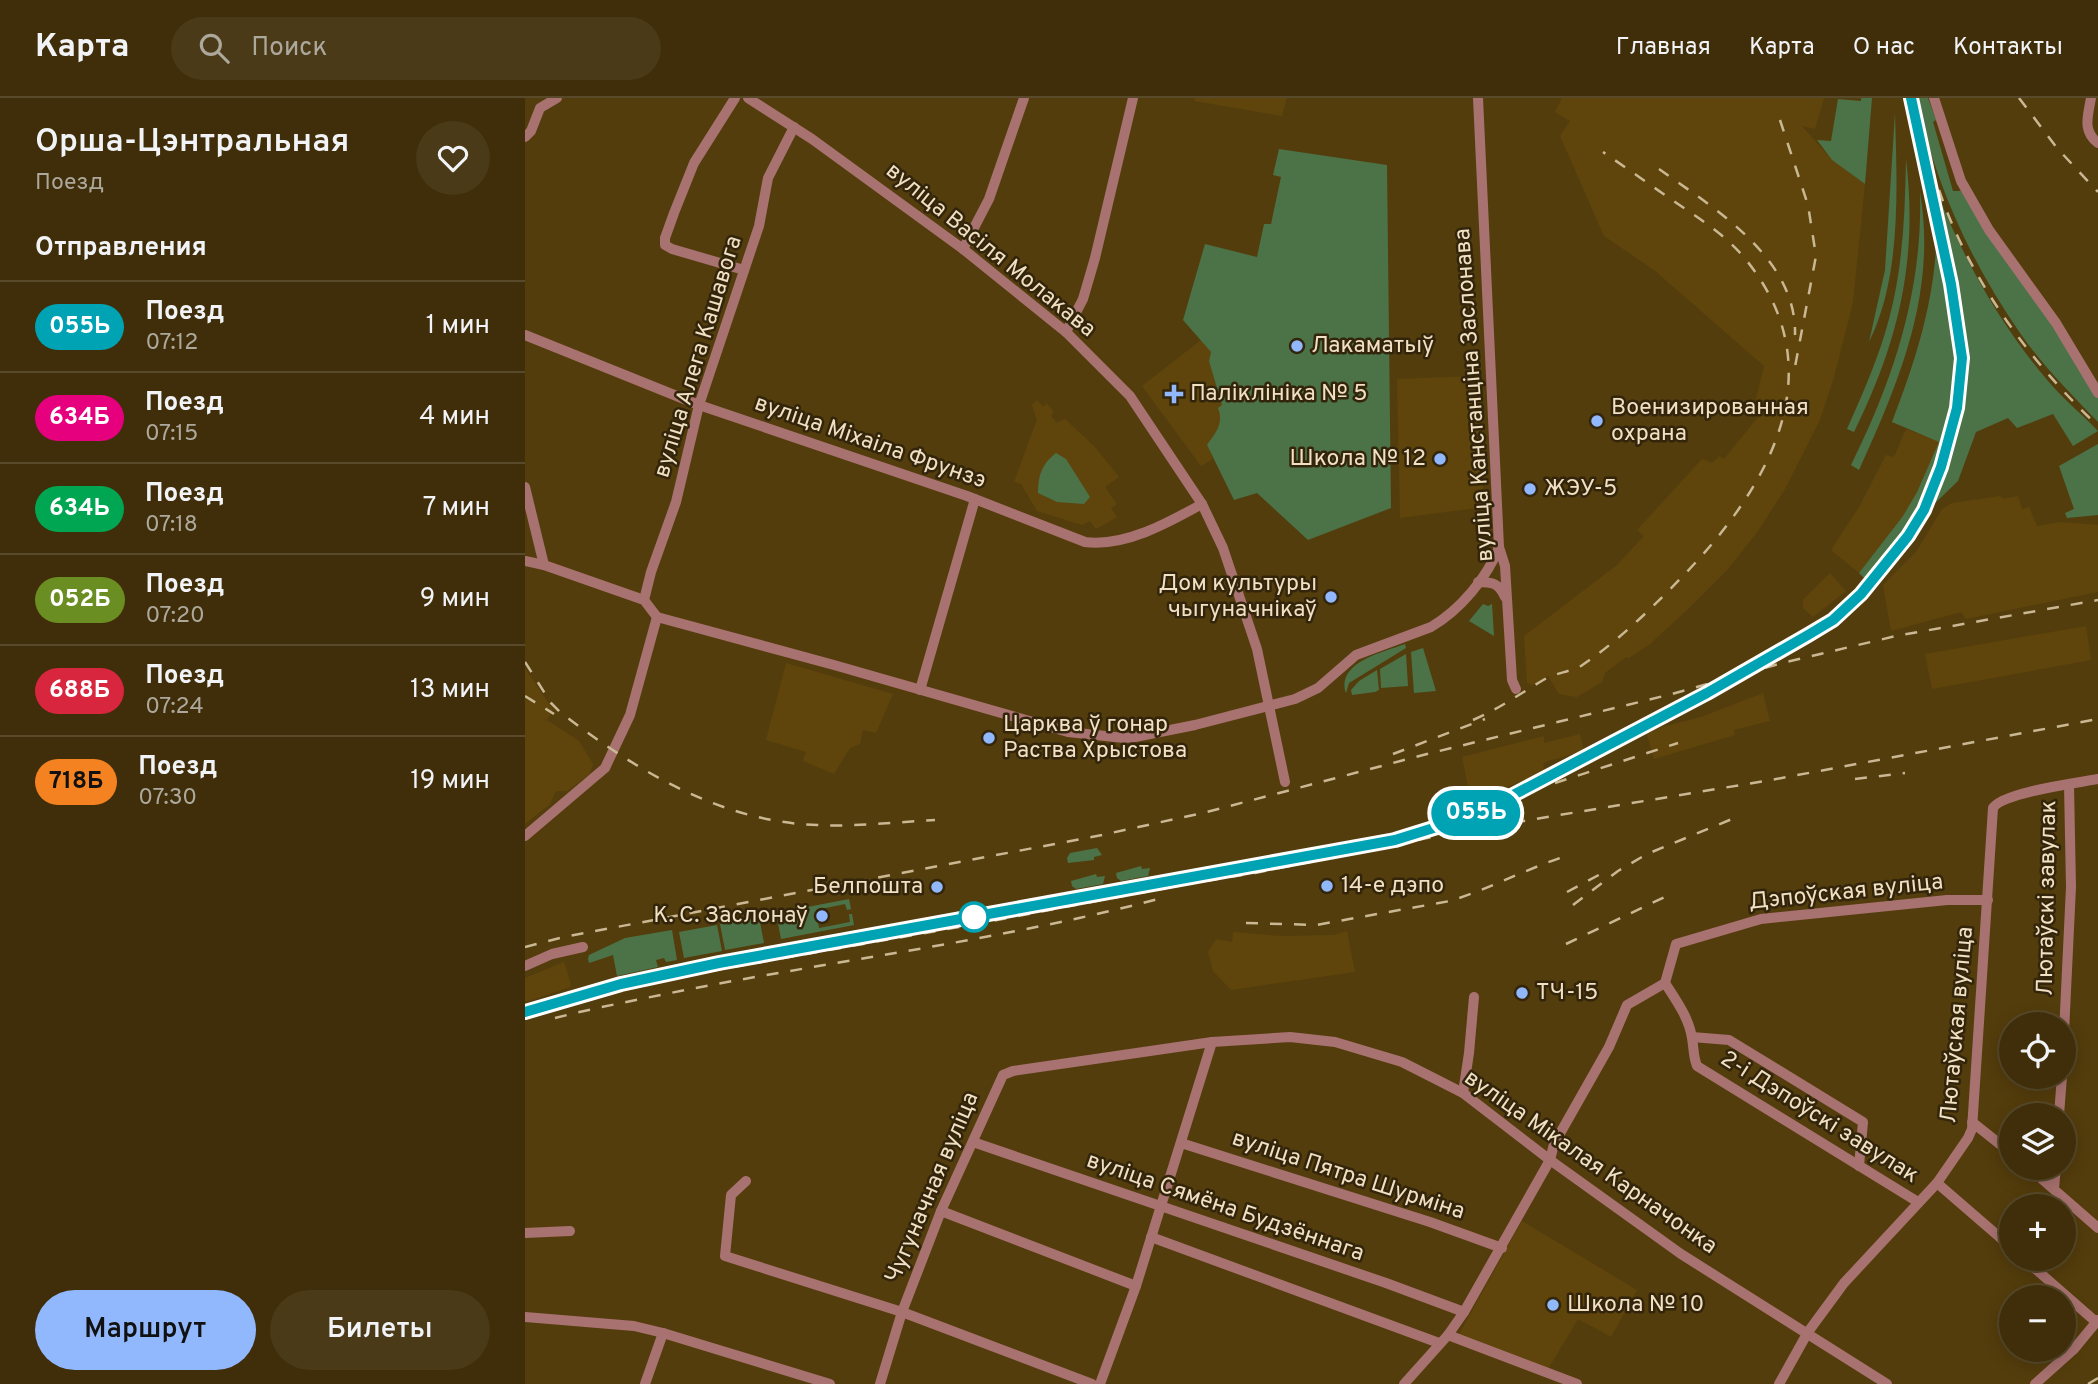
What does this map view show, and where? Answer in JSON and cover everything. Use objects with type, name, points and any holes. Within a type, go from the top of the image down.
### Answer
[{"type":"street","points":[[525,137],[531,131],[540,108],[557,98]]},
{"type":"street","points":[[735,98],[694,163],[665,239],[666,245],[672,249],[744,270]]},
{"type":"street","name":"вуліца Васіля Молакава","points":[[748,98],[795,127],[963,249],[1066,332],[1130,396],[1202,504],[1237,586],[1257,649],[1285,782]]},
{"type":"street","points":[[963,249],[989,199],[1024,98]]},
{"type":"street","points":[[1066,332],[1083,299],[1133,98]]},
{"type":"street","name":"вуліца Канстанціна Заслонава","points":[[1478,98],[1499,547],[1505,566],[1512,680],[1517,689]]},
{"type":"street","points":[[1934,98],[1961,181],[1989,230],[2056,323],[2098,393]]},
{"type":"street","points":[[2091,98],[2087,130],[2090,137],[2098,143]]},
{"type":"street","name":"вуліца Алега Кашавога","points":[[644,600],[675,502],[699,405],[754,243],[768,178],[795,127]]},
{"type":"street","name":"вуліца Міхаіла Фрунзэ","points":[[525,335],[699,405],[975,499],[1075,538],[1099,544],[1116,542],[1139,534],[1202,504]]},
{"type":"street","points":[[525,487],[544,565]]},
{"type":"street","points":[[920,690],[975,499]]},
{"type":"street","points":[[525,561],[544,565],[644,600],[657,617],[1068,732],[1135,737],[1271,707],[1310,693],[1356,654],[1431,627],[1442,620],[1478,582],[1494,560],[1499,547]]},
{"type":"street","points":[[1478,582],[1489,581],[1498,586],[1506,601]]},
{"type":"street","points":[[525,836],[605,768],[630,715],[657,617]]},
{"type":"street","points":[[2069,785],[2098,779]]},
{"type":"street","name":"Лютаўская вуліца","points":[[1779,1384],[1808,1332],[1844,1283],[1937,1183],[1968,1138],[1972,1122],[1988,900],[1991,814],[1996,803],[2014,796],[2069,785]]},
{"type":"street","name":"Лютаўскі завулак","points":[[2065,1012],[2071,887],[2069,785]]},
{"type":"street","name":"Дэпоўская вуліца","points":[[1665,983],[1676,944],[1710,932],[1761,919],[1947,900],[1988,900]]},
{"type":"street","points":[[525,966],[552,954],[583,947]]},
{"type":"street","points":[[1404,1384],[1464,1312],[1502,1248],[1550,1160],[1554,1144],[1609,1048],[1627,1004],[1665,983]]},
{"type":"street","name":"2-і Дэпоўскі завулак","points":[[1665,983],[1681,1006],[1692,1037],[1697,1066],[1918,1202]]},
{"type":"street","points":[[1463,1093],[1474,997]]},
{"type":"street","name":"вуліца Мікалая Карначонка","points":[[1000,1078],[1013,1071],[1212,1042],[1290,1037],[1335,1042],[1402,1062],[1463,1093],[1550,1160],[1681,1254],[1887,1384]]},
{"type":"street","points":[[1692,1037],[1729,1040],[1864,1122],[1859,1166]]},
{"type":"street","points":[[1100,1384],[1136,1286],[1212,1042]]},
{"type":"street","name":"Чугуначная вуліца","points":[[880,1384],[902,1312],[941,1211],[1000,1078]]},
{"type":"street","points":[[1972,1122],[1999,1143]]},
{"type":"street","name":"вуліца Сямёна Будзённага","points":[[973,1142],[1464,1312]]},
{"type":"street","name":"вуліца Пятра Шурміна","points":[[1181,1143],[1430,1222],[1502,1248]]},
{"type":"street","points":[[2044,1180],[2098,1228]]},
{"type":"street","points":[[2054,1188],[2055,1180]]},
{"type":"street","name":"Чугуначная вуліца","points":[[746,1181],[731,1195],[725,1256],[902,1312]]},
{"type":"street","points":[[1937,1183],[1999,1237]]},
{"type":"street","points":[[941,1211],[1136,1286]]},
{"type":"street","points":[[525,1233],[570,1231]]},
{"type":"street","points":[[1151,1237],[1577,1384]]},
{"type":"street","points":[[2035,1384],[2074,1349],[2097,1321],[2038,1271]]},
{"type":"street","points":[[902,1312],[1092,1384]]},
{"type":"street","points":[[525,1317],[635,1326],[830,1384]]},
{"type":"street","points":[[645,1384],[663,1333]]},
{"type":"shaded area","points":[[1195,98],[1287,98],[1282,116],[1194,101]]},
{"type":"shaded area","points":[[1562,98],[1824,98],[1815,129],[1802,126],[1832,160],[1865,184],[1853,302],[1834,377],[1819,422],[1785,489],[1758,531],[1728,569],[1686,611],[1650,644],[1605,673],[1602,682],[1577,697],[1559,694],[1548,676],[1532,685],[1527,683],[1524,636],[1617,565],[1644,536],[1637,530],[1702,459],[1712,463],[1719,456],[1724,459],[1760,415],[1753,411],[1764,366],[1654,270],[1604,236],[1560,136],[1570,121],[1555,112]]},
{"type":"shaded area","points":[[1201,340],[1211,352],[1209,361],[1223,406],[1220,426],[1207,445],[1213,459],[1201,466],[1142,386]]},
{"type":"shaded area","name":"Школа № 12","points":[[1478,376],[1484,507],[1400,518],[1397,379]]},
{"type":"shaded area","points":[[1037,400],[1043,407],[1047,404],[1054,411],[1051,416],[1057,423],[1065,419],[1094,446],[1119,477],[1105,487],[1117,504],[1111,508],[1117,517],[1096,529],[1090,521],[1082,525],[1037,511],[1021,484],[1014,482],[1037,420],[1032,405]]},
{"type":"shaded area","points":[[1906,429],[1940,442],[1903,516],[1859,573],[1831,550],[1859,507],[1886,455],[1894,457]]},
{"type":"shaded area","points":[[2000,496],[2003,499],[2018,496],[2022,509],[2029,507],[2037,526],[2061,522],[2098,525],[2098,592],[1966,619],[1961,612],[1891,631],[1883,585],[1916,552],[1942,509],[1952,503]]},
{"type":"shaded area","points":[[1830,573],[1846,591],[1813,617],[1803,608],[1803,600]]},
{"type":"shaded area","points":[[2086,626],[2091,660],[1932,689],[1925,654]]},
{"type":"shaded area","points":[[786,663],[893,694],[876,733],[863,730],[860,744],[850,748],[834,774],[803,761],[806,752],[766,740]]},
{"type":"shaded area","points":[[525,668],[553,710],[547,720],[579,741],[593,764],[590,774],[567,791],[556,791],[550,804],[525,824]]},
{"type":"shaded area","points":[[1763,693],[1770,721],[1734,730],[1735,735],[1654,759],[1646,731],[1701,717]]},
{"type":"shaded area","points":[[1580,734],[1584,751],[1548,761],[1543,764],[1545,772],[1471,801],[1462,757],[1544,736],[1544,743]]},
{"type":"shaded area","points":[[1347,931],[1355,972],[1231,990],[1213,971],[1208,952],[1216,939],[1232,942],[1233,932],[1280,936],[1334,935]]},
{"type":"shaded area","points":[[564,962],[570,987],[525,1002],[525,978]]},
{"type":"shaded area","name":"Школа № 10","points":[[1522,1221],[1637,1290],[1611,1337],[1578,1319],[1548,1369],[1458,1336]]},
{"type":"green space","points":[[1861,98],[1872,98],[1865,184],[1832,160],[1817,140],[1831,141],[1838,99],[1861,101]]},
{"type":"green space","points":[[1917,98],[1928,98],[1953,191],[1961,191],[1998,250],[2053,324],[2098,397],[2098,422],[2029,345],[2002,306],[1970,250],[1933,161]]},
{"type":"green space","points":[[1895,113],[1896,200],[1892,260],[1880,316],[1869,342],[1885,270]]},
{"type":"green space","name":"Лакаматыў","points":[[1279,149],[1387,165],[1391,508],[1308,540],[1257,493],[1234,500],[1207,445],[1218,428],[1218,408],[1222,405],[1209,361],[1211,352],[1183,320],[1205,244],[1257,257],[1264,224],[1271,224],[1281,177],[1273,175]]},
{"type":"green space","points":[[1906,159],[1909,231],[1907,266],[1901,299],[1883,365],[1854,432],[1847,429],[1876,361],[1894,299],[1902,240]]},
{"type":"green space","points":[[1920,192],[1924,229],[1919,300],[1901,369],[1859,470],[1851,465],[1893,366],[1911,298],[1920,228]]},
{"type":"green space","points":[[1940,200],[1974,272],[2016,339],[2054,388],[2098,431],[2073,446],[2053,414],[2017,428],[2008,418],[1976,432],[1958,481],[1930,508],[1958,425],[1965,374],[1960,309]]},
{"type":"green space","points":[[1937,230],[1955,330],[1955,375],[1949,421],[1937,465],[1919,506],[1901,535],[1866,580],[1859,573],[1903,516],[1939,442],[1892,422],[1923,328],[1933,280]]},
{"type":"green space","points":[[2098,444],[2098,515],[2067,518],[2065,513],[2074,509],[2059,466]]},
{"type":"green space","points":[[1056,453],[1066,459],[1090,497],[1084,504],[1057,502],[1038,493],[1042,470]]},
{"type":"green space","points":[[1483,604],[1492,604],[1494,636],[1469,621]]},
{"type":"green space","points":[[1405,644],[1406,648],[1349,683],[1346,693],[1348,673],[1355,666],[1374,655]]},
{"type":"green space","points":[[1423,648],[1436,691],[1414,693],[1411,652]]},
{"type":"green space","points":[[1406,654],[1408,686],[1381,688],[1380,669]]},
{"type":"green space","points":[[1377,670],[1379,690],[1352,695],[1351,690],[1359,681]]},
{"type":"green space","points":[[1097,848],[1102,855],[1094,857],[1094,860],[1068,863],[1070,853]]},
{"type":"green space","points":[[1141,866],[1142,869],[1150,868],[1148,876],[1121,881],[1117,878],[1116,873]]},
{"type":"green space","points":[[1096,874],[1097,877],[1105,876],[1103,884],[1076,889],[1072,886],[1071,881]]},
{"type":"green space","points":[[849,899],[851,909],[847,910],[845,904],[816,910],[819,928],[850,922],[849,914],[852,914],[854,925],[781,939],[776,913]]},
{"type":"green space","points":[[759,917],[764,943],[725,950],[720,924]]},
{"type":"green space","points":[[717,925],[722,951],[684,958],[679,932]]},
{"type":"green space","points":[[672,930],[677,960],[656,960],[658,967],[617,976],[613,955],[589,963],[589,955],[625,938]]},
{"type":"railway","points":[[1760,663],[1807,638],[1833,620],[1860,596],[1884,569],[1907,537],[1926,503],[1942,467],[1953,430],[1960,394],[1960,334],[1912,98]]},
{"type":"railway","points":[[2019,98],[2057,148],[2098,192]]},
{"type":"railway","points":[[1780,120],[1808,205],[1816,256],[1794,372]]},
{"type":"railway","points":[[1473,720],[1545,679],[1581,666],[1645,614],[1711,545],[1739,508],[1763,470],[1779,429],[1788,388],[1787,346],[1773,303],[1747,261],[1715,230],[1603,152]]},
{"type":"railway","points":[[1659,169],[1727,219],[1768,259],[1782,282],[1792,307],[1795,335]]},
{"type":"railway","points":[[1939,190],[1967,255],[2004,317],[2049,375],[2098,426]]},
{"type":"railway","points":[[525,947],[564,937],[1102,835],[1207,812],[1427,754],[1672,694],[1782,663],[1896,636],[2098,600]]},
{"type":"railway","points":[[525,662],[551,703],[560,712],[648,772],[713,803],[781,822],[817,825],[935,820]]},
{"type":"railway","points":[[1432,828],[1498,803],[1711,690]]},
{"type":"railway","points":[[525,696],[554,714]]},
{"type":"railway","points":[[1393,754],[1485,719]]},
{"type":"railway","points":[[525,1018],[622,989],[716,970],[1255,873],[1457,832],[1771,780],[2098,719]]},
{"type":"railway","points":[[1555,783],[1678,743]]},
{"type":"railway","points":[[1855,779],[1905,773]]},
{"type":"railway","points":[[1573,905],[1618,871],[1647,854],[1732,819]]},
{"type":"railway","points":[[1246,923],[1316,925],[1450,901],[1566,856]]},
{"type":"railway","points":[[1567,892],[1608,870]]},
{"type":"railway","points":[[1566,944],[1671,894]]},
{"type":"railway","points":[[555,1018],[685,990],[1047,925],[1166,897]]},
{"type":"railway","points":[[2088,1384],[2098,1378]]},
{"type":"train","name":"055Ь","points":[[525,1012],[621,984],[719,963],[1395,840],[1456,821],[1513,795],[1707,693],[1833,620],[1885,568],[1924,510],[1953,428],[1960,386],[1962,358],[1956,311],[1911,98]]},
{"type":"place","name":"Лакаматыў","points":[[1297,346]]},
{"type":"place","name":"Паліклініка № 5","points":[[1174,394]]},
{"type":"place","name":"Военизированная охрана","points":[[1597,421]]},
{"type":"place","name":"Школа № 12","points":[[1440,459]]},
{"type":"place","name":"ЖЭУ-5","points":[[1530,489]]},
{"type":"place","name":"Дом культуры чыгуначнікаў","points":[[1331,597]]},
{"type":"place","name":"Царква ў гонар Раства Хрыстова","points":[[989,738]]},
{"type":"place","name":"14-е дэпо","points":[[1327,886]]},
{"type":"place","name":"Белпошта","points":[[937,887]]},
{"type":"place","name":"К. С. Заслонаў","points":[[822,916]]},
{"type":"place","name":"ТЧ-15","points":[[1522,993]]},
{"type":"place","name":"Школа № 10","points":[[1553,1305]]}]
